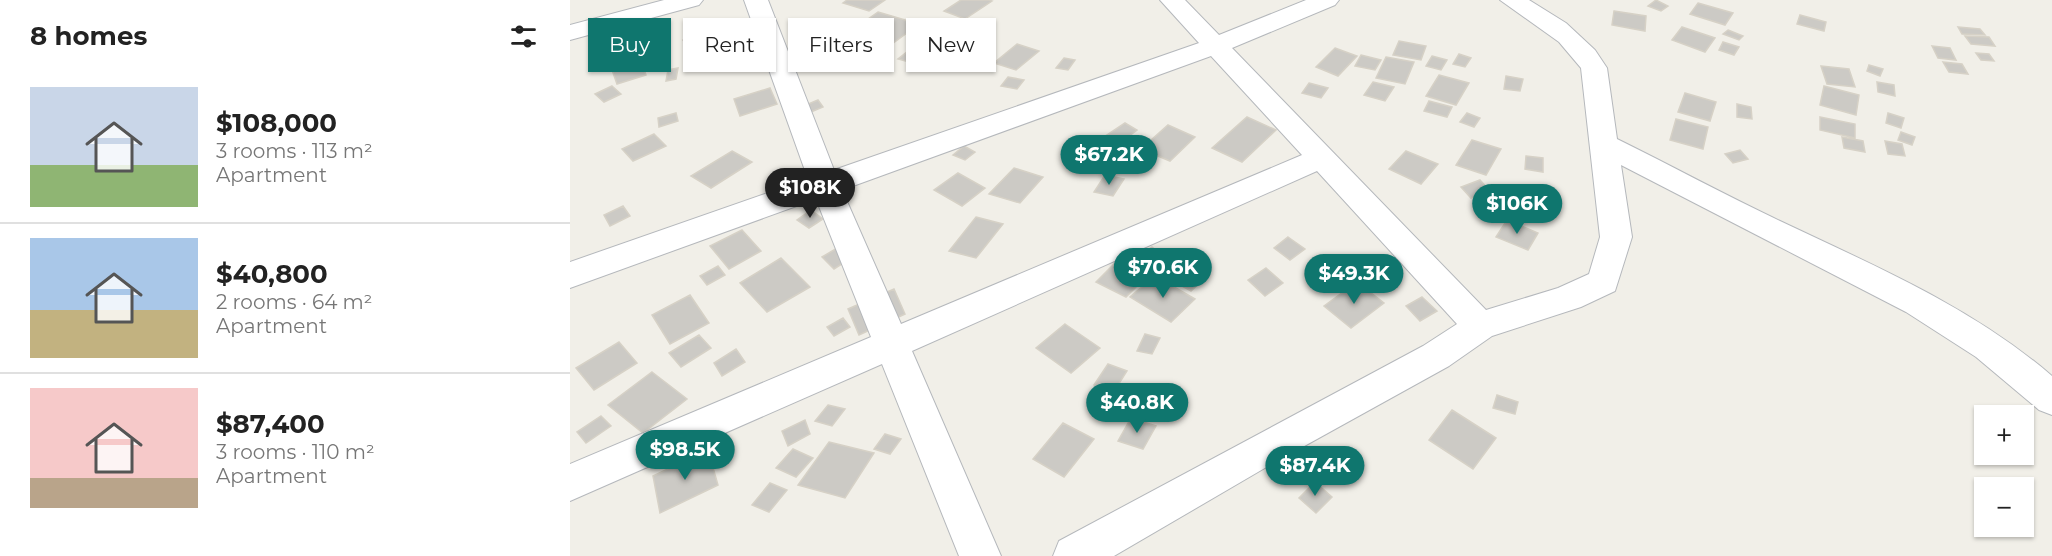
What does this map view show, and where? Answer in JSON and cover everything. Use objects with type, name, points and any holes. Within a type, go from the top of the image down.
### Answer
[{"type":"street","points":[[570,33],[691,0]]},
{"type":"street","points":[[756,0],[825,184],[980,556]]},
{"type":"street","points":[[1172,0],[1480,326]]},
{"type":"street","points":[[570,275],[1215,46],[1327,0]]},
{"type":"street","points":[[1074,556],[1256,453],[1436,356],[1480,326],[1569,298],[1603,282],[1616,237],[1594,68],[1581,47],[1559,28],[1512,0]]},
{"type":"street","points":[[1604,144],[1767,228],[1888,285],[1942,316],[2033,381],[2052,399]]},
{"type":"street","points":[[570,483],[1322,158]]},
{"type":"building","points":[[847,0],[885,0],[869,11],[843,3]]},
{"type":"building","points":[[961,0],[992,1],[966,18],[944,11]]},
{"type":"building","points":[[1656,0],[1668,6],[1661,11],[1648,6]]},
{"type":"building","points":[[1698,3],[1733,13],[1725,25],[1690,14]]},
{"type":"building","points":[[1614,11],[1646,16],[1645,31],[1612,25]]},
{"type":"building","points":[[878,12],[906,20],[906,34],[894,43],[894,18],[869,18]]},
{"type":"building","points":[[1800,15],[1826,22],[1824,31],[1797,24]]},
{"type":"building","points":[[1682,27],[1715,38],[1705,52],[1672,40]]},
{"type":"building","points":[[1958,27],[1980,29],[1985,35],[1962,34]]},
{"type":"building","points":[[1728,30],[1743,36],[1739,40],[1723,34]]},
{"type":"building","points":[[1965,36],[1989,37],[1995,46],[1971,44]]},
{"type":"building","points":[[1399,41],[1426,46],[1421,60],[1393,55]]},
{"type":"building","points":[[1723,42],[1739,47],[1734,55],[1719,50]]},
{"type":"building","points":[[1017,44],[1039,51],[1016,70],[996,64]]},
{"type":"building","points":[[1932,46],[1950,48],[1956,60],[1938,58]]},
{"type":"building","points":[[1335,48],[1357,56],[1338,76],[1316,67]]},
{"type":"building","points":[[906,53],[906,61],[898,59]]},
{"type":"building","points":[[1976,53],[1989,54],[1994,61],[1981,60]]},
{"type":"building","points":[[1459,54],[1471,58],[1465,67],[1453,64]]},
{"type":"building","points":[[1361,55],[1381,60],[1375,70],[1355,66]]},
{"type":"building","points":[[1432,56],[1447,60],[1441,70],[1426,66]]},
{"type":"building","points":[[1386,57],[1414,62],[1405,84],[1376,78]]},
{"type":"building","points":[[1064,58],[1075,60],[1068,70],[1056,68]]},
{"type":"building","points":[[1943,62],[1962,64],[1968,74],[1949,72]]},
{"type":"building","points":[[1869,65],[1883,69],[1880,76],[1867,71]]},
{"type":"building","points":[[1821,66],[1849,69],[1855,87],[1827,84]]},
{"type":"building","points":[[678,68],[676,79],[666,81],[668,72],[671,72],[671,69]]},
{"type":"building","points":[[613,72],[645,72],[646,75],[617,84]]},
{"type":"building","points":[[1439,75],[1469,83],[1456,105],[1426,96]]},
{"type":"building","points":[[1506,76],[1523,79],[1520,91],[1504,89]]},
{"type":"building","points":[[1008,77],[1024,80],[1017,89],[1001,86]]},
{"type":"building","points":[[1373,82],[1394,87],[1385,101],[1364,95]]},
{"type":"building","points":[[1877,82],[1894,85],[1895,96],[1878,92]]},
{"type":"building","points":[[1309,83],[1328,88],[1321,98],[1302,93]]},
{"type":"building","points":[[612,86],[621,94],[604,102],[595,94]]},
{"type":"building","points":[[1824,86],[1859,95],[1856,115],[1820,105]]},
{"type":"building","points":[[770,88],[777,104],[740,116],[734,99]]},
{"type":"building","points":[[1685,93],[1716,102],[1710,121],[1678,112]]},
{"type":"building","points":[[818,100],[823,107],[806,114],[801,107]]},
{"type":"building","points":[[1429,101],[1452,107],[1447,117],[1424,111]]},
{"type":"building","points":[[1737,104],[1751,107],[1752,119],[1737,117]]},
{"type":"building","points":[[676,113],[678,121],[659,127],[658,118]]},
{"type":"building","points":[[1467,113],[1480,118],[1474,127],[1460,122]]},
{"type":"building","points":[[1888,113],[1904,118],[1901,128],[1886,123]]},
{"type":"building","points":[[1247,117],[1276,130],[1242,162],[1212,148]]},
{"type":"building","points":[[1820,117],[1855,124],[1855,138],[1820,130]]},
{"type":"building","points":[[1676,119],[1708,127],[1703,149],[1670,140]]},
{"type":"building","points":[[1125,123],[1137,130],[1121,142],[1107,135]]},
{"type":"building","points":[[1168,125],[1195,137],[1170,161],[1141,149]]},
{"type":"building","points":[[1901,132],[1915,137],[1912,145],[1898,140]]},
{"type":"building","points":[[654,134],[666,146],[633,161],[622,149]]},
{"type":"building","points":[[1842,137],[1863,141],[1865,152],[1844,148]]},
{"type":"building","points":[[1472,140],[1501,149],[1486,175],[1456,165]]},
{"type":"building","points":[[1885,141],[1902,144],[1905,156],[1888,154]]},
{"type":"building","points":[[964,146],[975,152],[965,160],[953,155]]},
{"type":"building","points":[[1740,150],[1748,159],[1733,163],[1725,154]]},
{"type":"building","points":[[732,151],[752,162],[711,188],[691,176]]},
{"type":"building","points":[[1406,151],[1438,164],[1421,184],[1389,169]]},
{"type":"building","points":[[1109,152],[1110,163],[1093,165],[1093,154]]},
{"type":"building","points":[[1526,156],[1543,158],[1543,172],[1525,169]]},
{"type":"building","points":[[1014,168],[1043,177],[1020,203],[989,194]]},
{"type":"building","points":[[958,173],[985,188],[962,206],[934,190]]},
{"type":"building","points":[[1105,175],[1124,179],[1113,196],[1094,192]]},
{"type":"building","points":[[1480,180],[1490,191],[1471,198],[1461,187]]},
{"type":"building","points":[[623,206],[630,216],[610,226],[604,215]]},
{"type":"building","points":[[811,210],[823,219],[809,228],[797,220]]},
{"type":"building","points":[[976,217],[1003,224],[976,258],[949,251]]},
{"type":"building","points":[[1507,220],[1538,233],[1528,250],[1496,237]]},
{"type":"building","points":[[742,230],[761,251],[729,269],[710,246]]},
{"type":"building","points":[[1288,237],[1305,249],[1290,260],[1274,248]]},
{"type":"building","points":[[844,244],[856,255],[834,269],[822,257]]},
{"type":"building","points":[[1152,247],[1166,258],[1154,266],[1140,256]]},
{"type":"building","points":[[1121,257],[1151,272],[1126,297],[1096,282]]},
{"type":"building","points":[[781,258],[810,287],[767,312],[740,283]]},
{"type":"building","points":[[1316,259],[1338,268],[1327,284],[1305,275]]},
{"type":"building","points":[[718,266],[725,275],[707,285],[700,276]]},
{"type":"building","points":[[1266,268],[1283,283],[1265,296],[1248,280]]},
{"type":"building","points":[[1189,270],[1204,279],[1191,291],[1175,282]]},
{"type":"building","points":[[1155,276],[1195,299],[1171,322],[1130,297]]},
{"type":"building","points":[[1357,282],[1384,303],[1351,328],[1324,306]]},
{"type":"building","points":[[894,289],[905,314],[859,335],[848,309]]},
{"type":"building","points":[[690,295],[709,323],[670,344],[652,315]]},
{"type":"building","points":[[1422,297],[1437,311],[1420,321],[1406,306]]},
{"type":"building","points":[[843,318],[850,327],[834,336],[827,327]]},
{"type":"building","points":[[1065,324],[1100,348],[1071,373],[1036,348]]},
{"type":"building","points":[[1145,334],[1160,338],[1152,354],[1137,351]]},
{"type":"building","points":[[699,335],[711,348],[681,367],[669,353]]},
{"type":"building","points":[[619,342],[637,363],[594,390],[576,368]]},
{"type":"building","points":[[736,349],[745,362],[722,376],[714,363]]},
{"type":"building","points":[[1108,364],[1127,371],[1113,393],[1094,385]]},
{"type":"building","points":[[652,372],[687,399],[643,433],[608,405]]},
{"type":"building","points":[[1497,395],[1518,402],[1515,414],[1493,408]]},
{"type":"building","points":[[828,405],[845,409],[832,426],[815,421]]},
{"type":"building","points":[[1452,410],[1496,438],[1473,469],[1429,440]]},
{"type":"building","points":[[601,416],[611,426],[586,443],[577,432]]},
{"type":"building","points":[[1131,418],[1156,426],[1143,449],[1118,441]]},
{"type":"building","points":[[805,420],[810,434],[788,446],[782,431]]},
{"type":"building","points":[[1063,423],[1094,439],[1064,477],[1033,459]]},
{"type":"building","points":[[885,434],[901,439],[890,454],[874,449]]},
{"type":"building","points":[[829,442],[874,453],[845,498],[798,485]]},
{"type":"building","points":[[793,449],[813,458],[796,477],[776,468]]},
{"type":"building","points":[[708,450],[718,485],[660,513],[653,476]]},
{"type":"building","points":[[1315,482],[1332,497],[1316,513],[1299,498]]},
{"type":"building","points":[[770,483],[787,490],[769,512],[752,505]]}]
